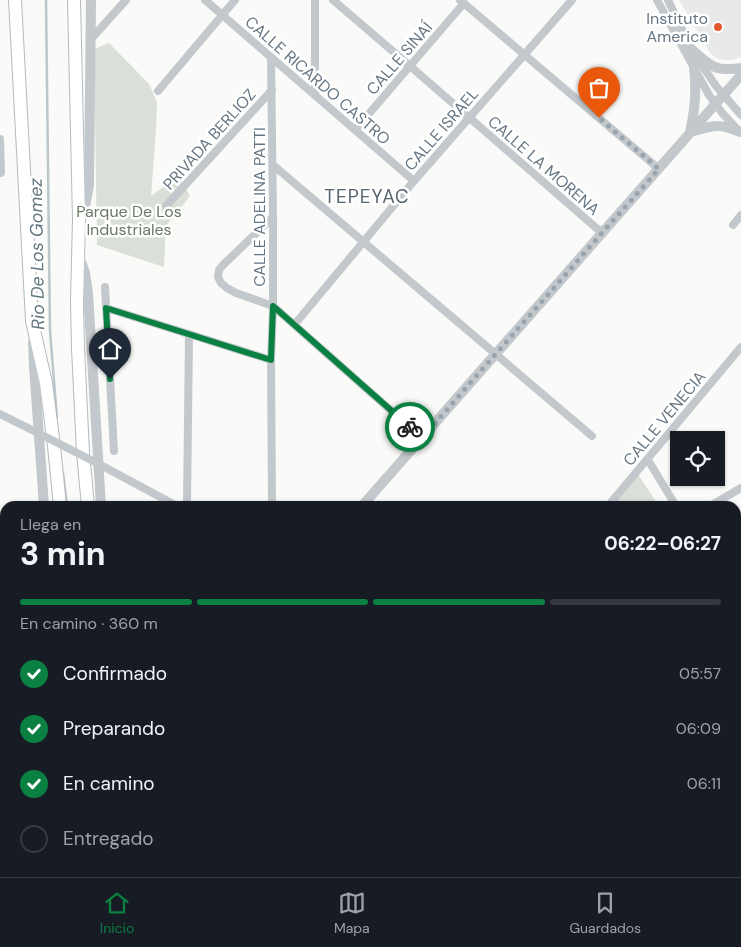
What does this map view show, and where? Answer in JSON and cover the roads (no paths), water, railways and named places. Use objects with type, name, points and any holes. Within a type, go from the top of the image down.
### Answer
[{"type":"main road","points":[[15,0],[32,321],[46,383],[60,501]]},
{"type":"main road","points":[[74,0],[79,219],[78,348],[83,453],[88,501]]},
{"type":"main road","points":[[75,58],[81,44],[82,0]]},
{"type":"street","points":[[79,219],[90,185],[91,0]]},
{"type":"street","points":[[91,39],[126,0]]},
{"type":"street","name":"CALLE RICARDO CASTRO","points":[[205,0],[414,181]]},
{"type":"street","points":[[158,91],[236,0]]},
{"type":"street","points":[[315,0],[315,95]]},
{"type":"street","name":"CALLE LA MORENA","points":[[332,0],[602,233]]},
{"type":"street","name":"CALLE ISRAEL","points":[[295,324],[414,181],[572,0]]},
{"type":"street","points":[[657,0],[716,105],[740,132]]},
{"type":"street","points":[[668,0],[691,49],[723,95],[741,115]]},
{"type":"street","points":[[462,2],[659,169]]},
{"type":"street","name":"CALLE SINAÍ","points":[[355,130],[462,2]]},
{"type":"street","points":[[691,49],[716,68],[731,70],[741,68]]},
{"type":"street","name":"CALLE ADELINA PATTI","points":[[271,58],[273,166],[272,501]]},
{"type":"street","points":[[690,132],[696,97],[694,68]]},
{"type":"street","points":[[366,501],[741,75]]},
{"type":"street","name":"PRIVADA BERLIOZ","points":[[166,206],[272,90]]},
{"type":"street","points":[[690,132],[721,125],[740,132]]},
{"type":"street","points":[[0,139],[1,173]]},
{"type":"street","points":[[273,166],[592,436]]},
{"type":"street","points":[[733,225],[741,215]]},
{"type":"street","points":[[273,217],[219,270],[218,277],[221,283],[236,293],[273,306],[422,438]]},
{"type":"street","points":[[79,256],[85,273],[88,293],[94,462],[100,501]]},
{"type":"street","points":[[105,286],[114,451]]},
{"type":"street","points":[[106,308],[271,360]]},
{"type":"street","points":[[32,321],[34,367],[43,435],[44,501]]},
{"type":"street","points":[[187,501],[189,334]]},
{"type":"street","name":"CALLE VENECIA","points":[[612,501],[740,349]]},
{"type":"street","points":[[0,414],[168,501]]},
{"type":"street","points":[[648,460],[673,501]]},
{"type":"street","points":[[719,501],[741,488]]},
{"type":"waterway","name":"Rio De Los Gomez","points":[[46,0],[50,331],[57,418]]},
{"type":"waterway","name":"Rio De Los Gomez","points":[[63,473],[66,501]]},
{"type":"place","name":"Instituto America","points":[[718,27]]},
{"type":"district","name":"TEPEYAC","points":[[367,196]]},
{"type":"park label","name":"Parque De Los Industriales","points":[[129,220]]}]
